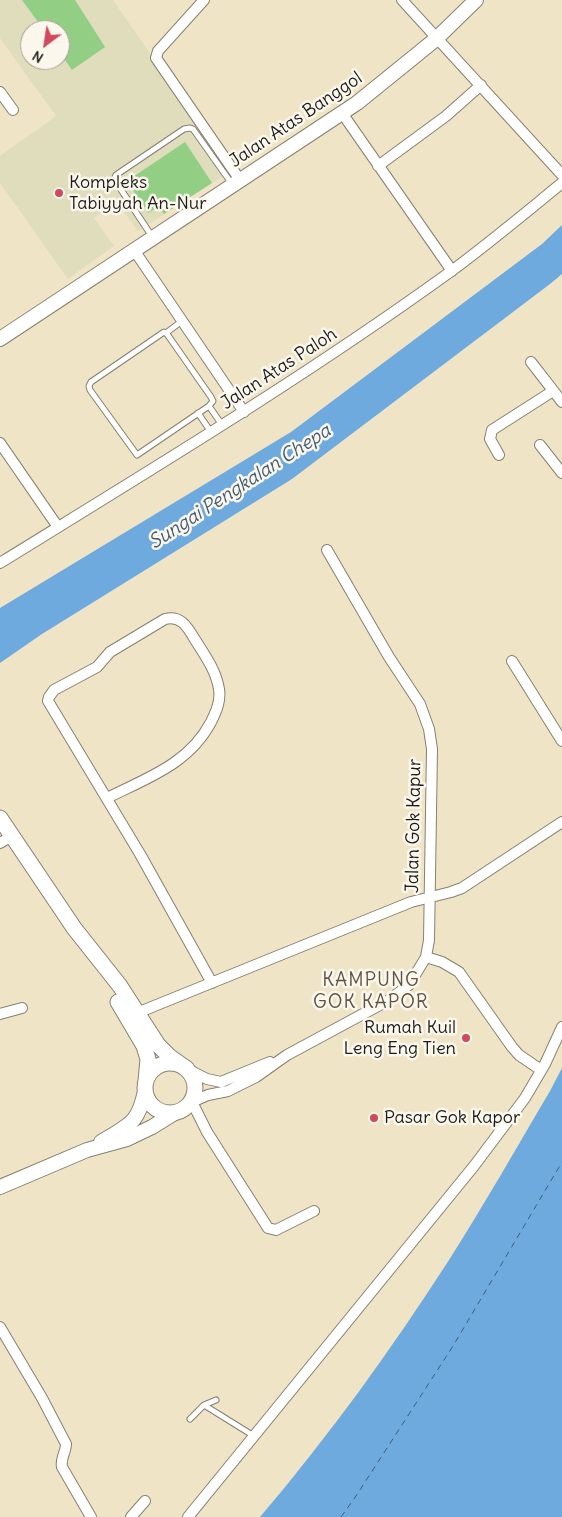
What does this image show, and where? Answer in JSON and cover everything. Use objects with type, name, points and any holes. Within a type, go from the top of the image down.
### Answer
[{"type":"main road","name":"Jalan Atas Banggol","points":[[2,334],[153,238],[371,93],[436,39],[476,0]]},
{"type":"main road","points":[[0,818],[6,839],[120,986],[158,1046],[186,1069],[196,1088],[192,1102],[187,1108],[152,1127],[127,1139],[87,1150],[0,1187]]},
{"type":"main road","points":[[74,928],[141,1040],[148,1059],[146,1086],[151,1105],[158,1110],[173,1114]]},
{"type":"main road","points":[[87,1150],[133,1121],[141,1108],[150,1073],[156,1068],[163,1064],[171,1063],[186,1069]]},
{"type":"street","points":[[204,0],[158,51],[156,58],[237,183]]},
{"type":"street","points":[[402,0],[562,175]]},
{"type":"street","points":[[378,166],[446,116],[481,85]]},
{"type":"street","points":[[0,92],[13,110]]},
{"type":"street","points":[[342,113],[452,271]]},
{"type":"street","name":"Jalan Atas Paloh","points":[[0,563],[244,412],[376,324],[452,271],[562,183]]},
{"type":"street","points":[[134,250],[244,412]]},
{"type":"street","points":[[531,362],[562,402]]},
{"type":"street","points":[[499,455],[490,439],[492,430],[553,391]]},
{"type":"street","points":[[0,443],[58,527]]},
{"type":"street","points":[[540,446],[562,473]]},
{"type":"street","name":"Jalan Gok Kapur","points":[[186,1069],[207,1079],[221,1082],[287,1055],[389,1000],[409,985],[426,957],[429,940],[432,749],[429,729],[420,704],[389,657],[327,550]]},
{"type":"street","points":[[107,798],[181,759],[205,734],[218,705],[220,691],[209,661],[188,629],[177,619],[165,619],[110,652],[97,668],[54,690],[48,697],[49,705],[107,798],[176,915],[212,983]]},
{"type":"street","points":[[512,661],[562,741]]},
{"type":"street","points":[[137,1013],[411,902],[462,888],[562,822]]},
{"type":"street","points":[[426,957],[442,962],[459,972],[512,1047],[519,1055],[541,1070]]},
{"type":"street","points":[[0,1014],[22,1008]]},
{"type":"street","points":[[188,1517],[474,1166],[525,1098],[562,1027]]},
{"type":"street","name":"Jalan Gok Kapur","points":[[192,1102],[208,1095],[224,1092],[256,1077],[287,1055]]},
{"type":"street","points":[[192,1102],[207,1132],[268,1228],[276,1230],[314,1211]]},
{"type":"street","points":[[0,1327],[42,1398],[66,1444],[61,1463],[62,1467],[91,1517]]},
{"type":"street","points":[[131,1517],[145,1500]]},
{"type":"lane","points":[[153,238],[114,179],[184,129],[194,129],[237,183]]},
{"type":"lane","points":[[166,333],[213,401],[209,406],[137,454],[89,388],[92,382],[161,333],[166,333],[182,321]]},
{"type":"lane","points":[[209,406],[222,425]]},
{"type":"lane","points":[[198,413],[211,432]]},
{"type":"lane","points":[[190,1419],[204,1405],[216,1400]]},
{"type":"lane","points":[[204,1405],[254,1437]]},
{"type":"shaded area","points":[[0,0],[113,0],[231,171],[138,231],[117,202],[94,218],[114,246],[68,279],[0,183],[0,156],[56,116],[23,70],[70,70],[70,20],[20,20],[20,66],[0,38]]},
{"type":"green space","points":[[22,0],[75,0],[105,47],[72,70],[70,67],[70,20],[37,20]]},
{"type":"green space","points":[[185,142],[212,183],[164,214],[158,207],[148,213],[127,181]]},
{"type":"water","name":"Sungai Pengkalan Chepa","points":[[562,225],[562,274],[550,284],[292,479],[42,634],[0,663],[0,608],[291,432],[542,244]]},
{"type":"water","points":[[562,1068],[562,1517],[260,1517],[335,1424],[427,1294],[488,1197]]},
{"type":"ferry route","points":[[341,1517],[453,1346],[562,1162]]},
{"type":"place","name":"Kompleks Tabiyyah An-Nur","points":[[59,193]]},
{"type":"place","name":"Rumah Kuil Leng Eng Tien","points":[[466,1038]]},
{"type":"place","name":"Pasar Gok Kapor","points":[[374,1118]]},
{"type":"district","name":"KAMPUNG GOK KAPOR","points":[[371,992]]}]
